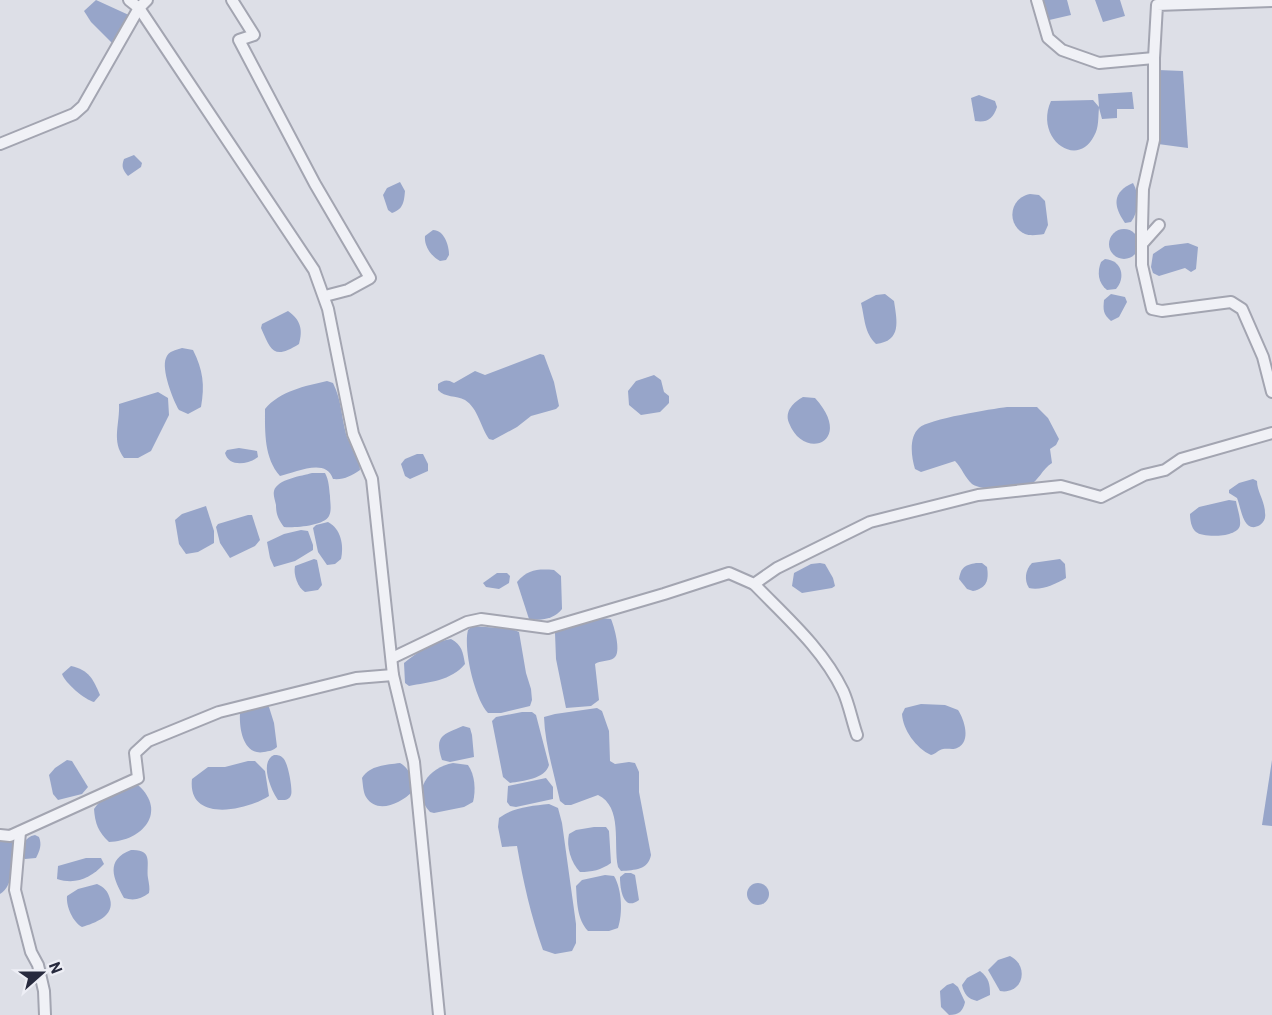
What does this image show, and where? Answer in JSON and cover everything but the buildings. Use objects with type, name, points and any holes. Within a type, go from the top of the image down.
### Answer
[{"type":"street","points":[[129,0],[143,4],[314,270],[325,296],[353,434],[372,479],[393,675],[414,762],[439,1015]]},
{"type":"street","points":[[232,0],[254,35],[239,40],[310,175],[370,278],[348,290],[325,296]]},
{"type":"street","points":[[1037,0],[1048,38],[1062,50],[1099,63],[1154,58]]},
{"type":"street","points":[[1272,1],[1157,5],[1154,58],[1154,140],[1143,189],[1142,244],[1142,265],[1152,309],[1162,311],[1231,302],[1242,309],[1263,357],[1272,392]]},
{"type":"street","points":[[0,144],[74,114],[83,106],[143,4]]},
{"type":"street","points":[[1142,244],[1160,225]]},
{"type":"street","points":[[754,584],[777,568],[870,522],[978,495],[1061,486],[1101,497],[1144,475],[1165,470],[1181,459],[1272,434]]},
{"type":"street","points":[[392,658],[467,622],[481,619],[548,628],[729,573],[754,584],[790,620],[820,655],[843,691],[857,735]]},
{"type":"street","points":[[0,835],[10,836],[138,777],[135,753],[148,741],[219,712],[356,678],[393,675]]},
{"type":"street","points":[[20,831],[15,890],[31,952],[38,965],[44,991],[45,1015]]},
{"type":"water","points":[[96,0],[131,16],[113,44],[91,22],[84,11]]},
{"type":"water","points":[[1041,0],[1067,0],[1071,15],[1045,21]]},
{"type":"water","points":[[1095,0],[1120,0],[1125,16],[1103,22]]},
{"type":"water","points":[[1158,70],[1183,71],[1188,148],[1158,144]]},
{"type":"water","points":[[1132,92],[1134,109],[1117,109],[1117,118],[1102,119],[1099,108],[1097,130],[1094,136],[1087,146],[1078,150],[1068,150],[1060,145],[1048,127],[1047,115],[1051,101],[1093,100],[1099,107],[1098,94]]},
{"type":"water","points":[[979,95],[995,101],[997,107],[994,115],[989,119],[975,121],[971,98]]},
{"type":"water","points":[[134,155],[142,163],[141,167],[128,176],[123,168],[123,162],[124,159]]},
{"type":"water","points":[[400,182],[405,191],[404,201],[399,209],[392,213],[388,210],[383,195],[387,188]]},
{"type":"water","points":[[1133,183],[1138,198],[1137,208],[1131,222],[1125,223],[1118,211],[1118,195]]},
{"type":"water","points":[[1039,195],[1045,201],[1048,225],[1044,234],[1025,234],[1015,225],[1014,206],[1023,196]]},
{"type":"water","points":[[1124,229],[1135,233],[1139,244],[1135,255],[1124,259],[1113,255],[1109,244],[1113,233]]},
{"type":"water","points":[[433,230],[440,232],[447,243],[449,255],[446,260],[437,259],[427,247],[425,236]]},
{"type":"water","points":[[1188,243],[1198,247],[1196,269],[1191,272],[1185,268],[1159,276],[1153,273],[1151,267],[1153,254],[1165,246]]},
{"type":"water","points":[[1105,259],[1111,260],[1121,270],[1121,280],[1116,289],[1107,290],[1100,281],[1100,266]]},
{"type":"water","points":[[885,294],[894,301],[896,329],[890,339],[876,344],[867,330],[861,303],[876,295]]},
{"type":"water","points":[[1111,294],[1125,297],[1127,302],[1119,317],[1111,321],[1105,314],[1104,300]]},
{"type":"water","points":[[288,311],[298,322],[301,330],[299,344],[284,351],[274,351],[261,328],[262,324]]},
{"type":"water","points":[[182,348],[193,350],[202,378],[201,407],[188,414],[179,410],[168,384],[165,369],[168,354]]},
{"type":"water","points":[[540,354],[544,355],[554,382],[559,406],[556,409],[531,416],[517,427],[493,440],[489,439],[476,413],[465,400],[438,390],[438,384],[444,381],[454,383],[475,371],[485,375]]},
{"type":"water","points":[[654,375],[661,380],[664,392],[669,396],[669,403],[660,412],[641,415],[629,405],[628,391],[636,381]]},
{"type":"water","points":[[327,381],[333,383],[336,390],[346,434],[360,470],[337,479],[333,479],[324,469],[317,468],[280,476],[268,453],[265,409],[285,394]]},
{"type":"water","points":[[158,392],[168,398],[169,415],[151,451],[138,458],[124,458],[117,439],[119,404]]},
{"type":"water","points":[[803,397],[815,398],[826,413],[830,426],[828,436],[823,442],[814,444],[805,442],[796,435],[789,423],[789,411],[793,404]]},
{"type":"water","points":[[1007,407],[1037,407],[1048,418],[1059,439],[1050,449],[1052,463],[1032,484],[1008,489],[977,486],[970,482],[955,461],[921,472],[915,469],[912,442],[919,428],[947,418]]},
{"type":"water","points":[[239,448],[257,451],[258,457],[245,463],[235,463],[227,458],[225,453],[227,450]]},
{"type":"water","points":[[423,454],[428,464],[428,471],[410,479],[405,476],[401,464],[405,459]]},
{"type":"water","points":[[312,473],[325,473],[329,484],[331,509],[329,516],[315,524],[284,527],[276,511],[274,491],[276,487],[290,479]]},
{"type":"water","points":[[1253,479],[1257,481],[1265,515],[1263,523],[1254,527],[1246,523],[1237,498],[1229,493],[1229,490],[1239,483]]},
{"type":"water","points":[[1229,500],[1236,501],[1240,522],[1238,529],[1220,536],[1200,534],[1194,530],[1190,514],[1199,507]]},
{"type":"water","points":[[206,506],[214,531],[214,543],[198,552],[186,554],[179,544],[175,520],[182,514]]},
{"type":"water","points":[[252,515],[260,540],[255,546],[230,558],[220,543],[216,527],[218,524]]},
{"type":"water","points":[[328,522],[339,533],[342,548],[341,559],[335,564],[327,565],[318,552],[313,528]]},
{"type":"water","points":[[301,530],[308,531],[313,550],[295,561],[274,567],[267,542],[284,534]]},
{"type":"water","points":[[1060,559],[1065,564],[1066,578],[1043,588],[1029,588],[1026,575],[1032,563]]},
{"type":"water","points":[[317,560],[322,585],[318,590],[305,592],[297,581],[295,566]]},
{"type":"water","points":[[982,563],[987,567],[988,576],[984,586],[973,591],[967,589],[959,579],[964,567]]},
{"type":"water","points":[[811,564],[825,564],[835,586],[802,593],[792,586],[794,573]]},
{"type":"water","points":[[554,570],[561,576],[562,609],[547,618],[529,619],[517,582],[525,574],[534,571]]},
{"type":"water","points":[[497,573],[507,573],[510,576],[509,583],[499,589],[486,587],[483,583]]},
{"type":"water","points":[[601,618],[611,619],[617,639],[617,651],[614,658],[595,664],[599,700],[591,706],[566,708],[556,659],[555,633],[560,629]]},
{"type":"water","points":[[472,626],[512,629],[519,632],[531,689],[530,706],[501,713],[488,713],[479,697],[469,661],[467,638],[468,630]]},
{"type":"water","points":[[451,639],[460,646],[463,652],[465,664],[459,670],[432,682],[409,686],[405,683],[404,663],[426,648]]},
{"type":"water","points":[[71,666],[82,670],[92,680],[100,695],[94,702],[81,695],[64,678],[62,674]]},
{"type":"water","points":[[921,704],[945,705],[958,710],[965,730],[962,745],[931,755],[915,743],[905,726],[902,714],[905,708]]},
{"type":"water","points":[[263,706],[269,707],[277,747],[271,751],[257,752],[251,750],[244,740],[240,726],[240,713]]},
{"type":"water","points":[[597,708],[602,711],[609,731],[610,761],[615,764],[635,763],[639,772],[639,792],[651,855],[647,864],[636,869],[621,871],[618,867],[616,827],[611,808],[606,801],[598,795],[571,805],[565,805],[560,801],[548,748],[544,717]]},
{"type":"water","points":[[532,712],[536,715],[549,765],[547,770],[538,776],[510,783],[503,777],[492,721],[496,717]]},
{"type":"water","points":[[463,726],[470,728],[474,757],[450,762],[442,760],[439,745],[442,737]]},
{"type":"water","points":[[274,755],[283,758],[288,770],[291,792],[290,797],[286,800],[278,800],[268,776],[267,764]]},
{"type":"water","points":[[67,760],[72,761],[88,787],[82,794],[58,800],[53,794],[49,775]]},
{"type":"water","points":[[1272,760],[1272,826],[1262,825]]},
{"type":"water","points":[[255,761],[265,771],[269,796],[247,806],[233,809],[208,808],[199,802],[193,793],[192,779],[208,767],[225,767]]},
{"type":"water","points":[[400,763],[409,772],[412,792],[402,800],[389,805],[376,805],[371,802],[365,795],[362,778],[374,768]]},
{"type":"water","points":[[453,763],[468,765],[474,783],[473,802],[464,807],[430,812],[422,796],[425,781],[436,769]]},
{"type":"water","points":[[546,778],[553,787],[553,799],[516,807],[510,806],[507,802],[508,786]]},
{"type":"water","points":[[138,785],[147,795],[151,805],[151,815],[147,823],[141,831],[132,836],[109,842],[98,827],[94,809],[102,799],[113,792]]},
{"type":"water","points":[[549,804],[558,808],[562,823],[576,924],[576,943],[572,951],[555,954],[543,950],[528,898],[517,846],[502,847],[498,827],[499,818],[511,811]]},
{"type":"water","points":[[606,827],[609,831],[611,863],[596,870],[580,872],[570,854],[569,834],[576,830]]},
{"type":"water","points":[[35,835],[40,840],[39,852],[36,858],[25,859],[20,855],[23,845],[28,838]]},
{"type":"water","points":[[11,840],[14,844],[12,872],[8,885],[0,894],[0,841]]},
{"type":"water","points":[[131,850],[143,852],[148,863],[149,893],[134,899],[124,898],[114,870],[117,859]]},
{"type":"water","points":[[86,858],[101,858],[104,864],[94,873],[77,881],[57,879],[58,866]]},
{"type":"water","points":[[625,873],[635,875],[639,900],[634,903],[626,901],[622,893],[620,877]]},
{"type":"water","points":[[605,875],[614,876],[617,881],[620,894],[620,922],[618,928],[609,931],[588,931],[580,916],[576,886],[582,880]]},
{"type":"water","points":[[758,883],[766,886],[769,894],[766,902],[758,905],[750,902],[747,894],[750,886]]},
{"type":"water","points":[[97,884],[108,894],[110,910],[103,918],[82,927],[71,914],[67,896],[78,889]]},
{"type":"water","points":[[1010,956],[1020,966],[1021,979],[1014,989],[1000,991],[988,970],[998,960]]},
{"type":"water","points":[[980,971],[988,982],[990,995],[977,1001],[967,996],[962,985],[967,978]]},
{"type":"water","points":[[953,983],[958,987],[965,1002],[960,1012],[949,1015],[941,1007],[940,991]]}]
